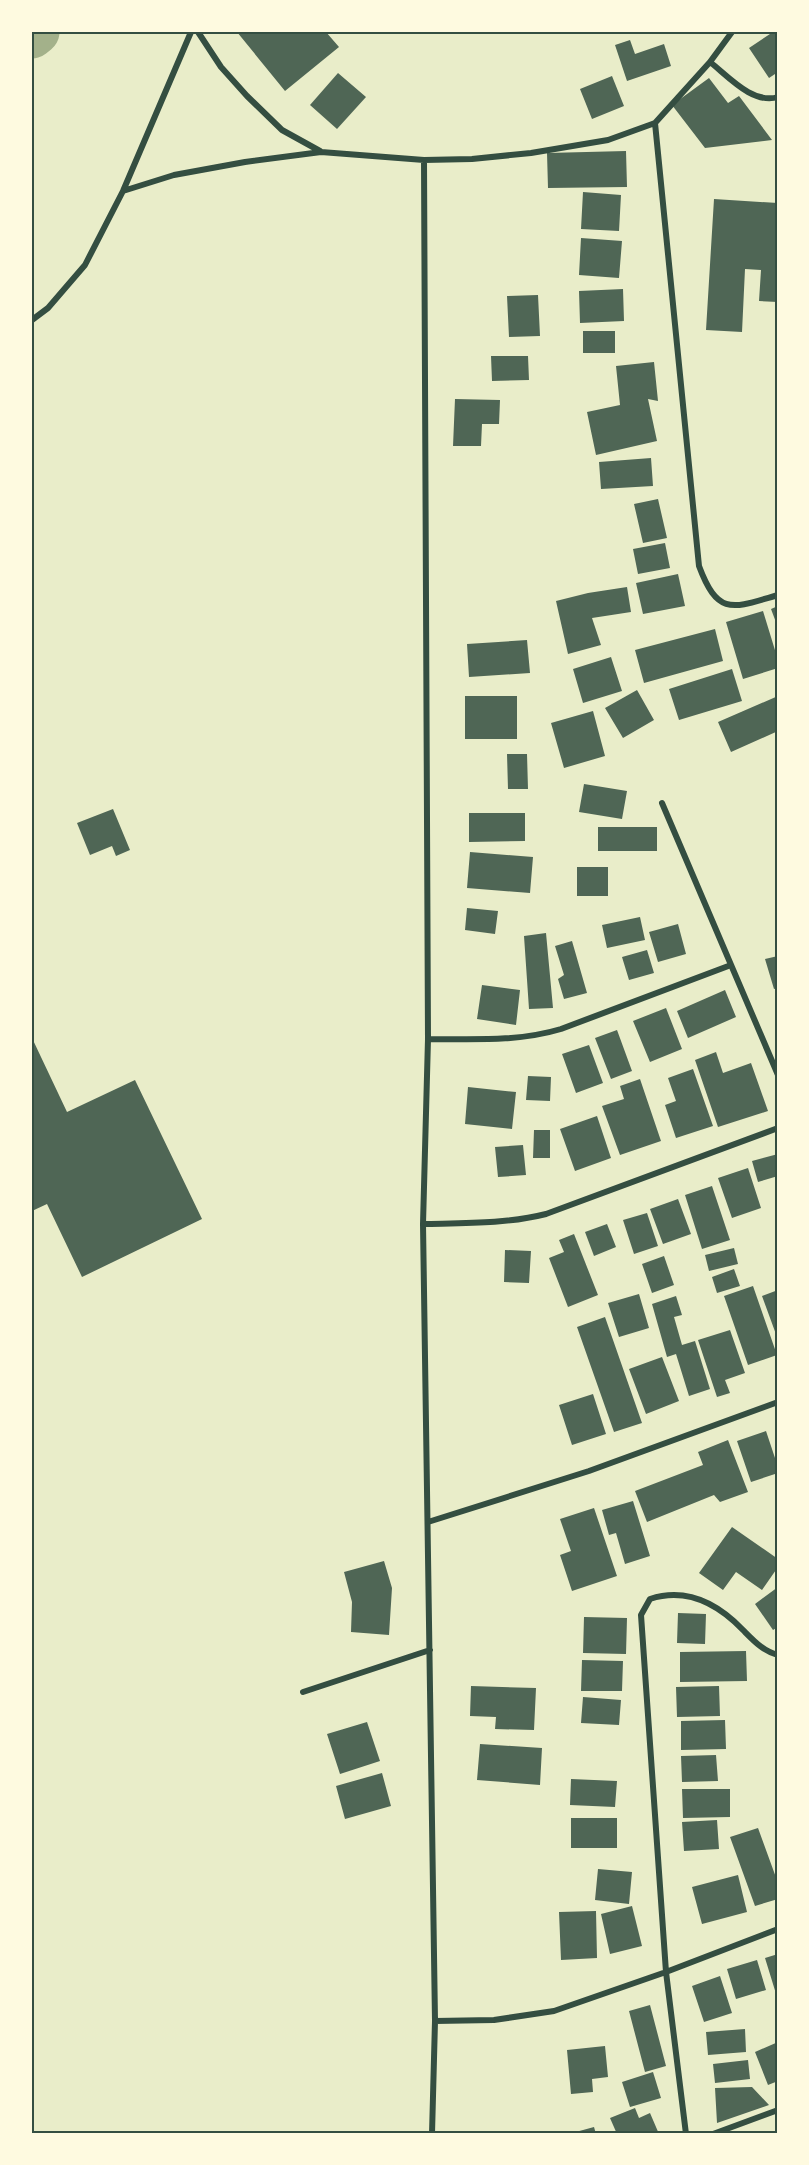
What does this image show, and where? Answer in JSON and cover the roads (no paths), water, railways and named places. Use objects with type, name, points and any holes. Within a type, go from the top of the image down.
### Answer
[{"type":"street","points":[[32,320],[48,308],[85,265],[123,191],[191,32]]},
{"type":"street","points":[[198,32],[221,67],[282,130],[321,152]]},
{"type":"street","points":[[123,191],[174,175],[245,162],[321,152],[424,160],[472,159],[531,153],[608,140],[655,123],[710,62],[732,32]]},
{"type":"street","points":[[710,62],[753,96],[771,99],[777,97]]},
{"type":"street","points":[[655,123],[699,566],[706,585],[720,602],[736,607],[777,595]]},
{"type":"street","points":[[424,160],[428,1039],[423,1224],[435,2021],[432,2133]]},
{"type":"street","points":[[662,803],[777,1075]]},
{"type":"street","points":[[428,1039],[518,1038],[541,1035],[731,965]]},
{"type":"street","points":[[423,1224],[500,1223],[520,1221],[546,1214],[777,1128]]},
{"type":"street","points":[[428,1522],[589,1471],[777,1402]]},
{"type":"street","points":[[686,2133],[666,1972],[641,1616],[650,1599],[661,1595],[694,1597],[711,1603],[726,1614],[759,1646],[777,1655]]},
{"type":"street","points":[[303,1692],[430,1650]]},
{"type":"street","points":[[435,2021],[494,2020],[554,2011],[666,1972],[777,1929]]},
{"type":"street","points":[[713,2133],[777,2110]]},
{"type":"waterway","points":[[32,36],[37,32]]}]
